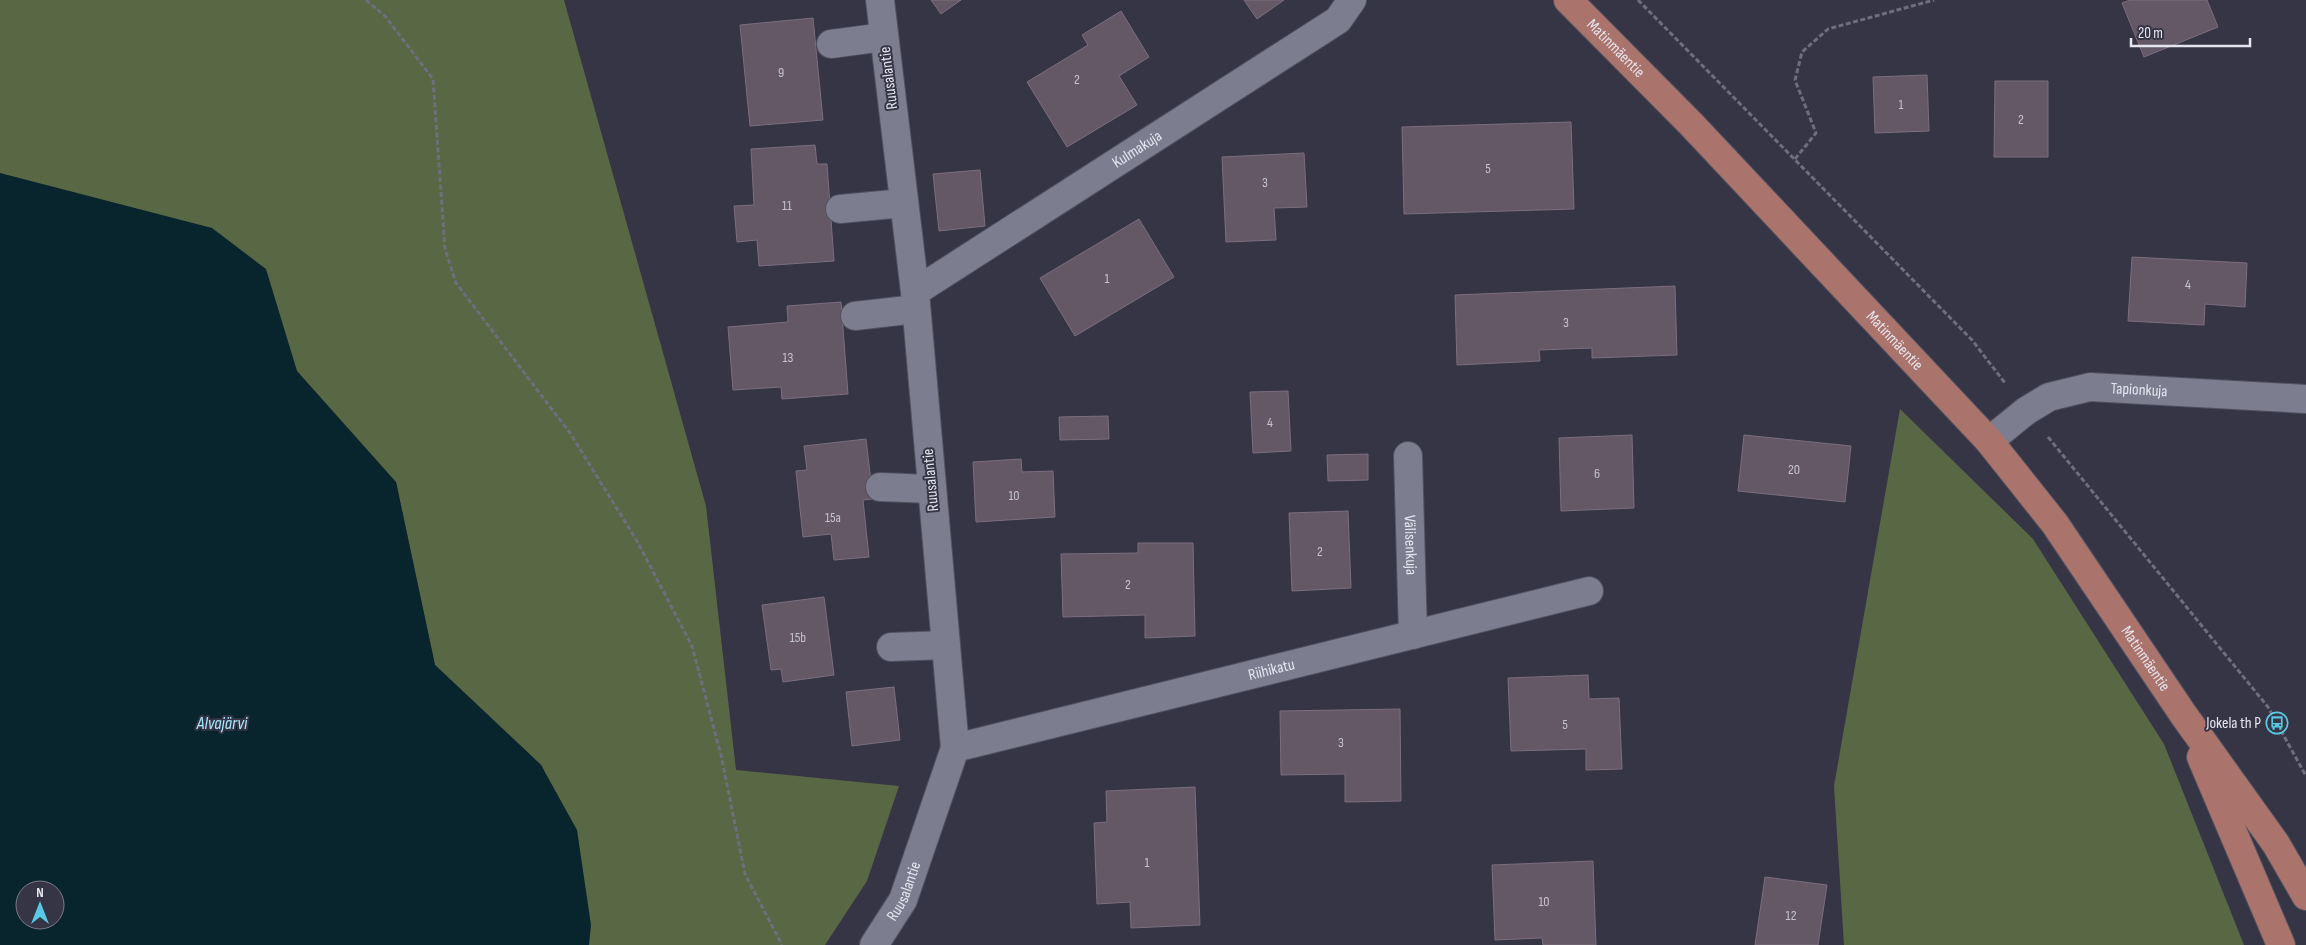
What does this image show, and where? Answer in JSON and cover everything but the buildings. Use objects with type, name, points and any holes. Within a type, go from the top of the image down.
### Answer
[{"type":"main road","name":"Matinmäentie","points":[[1568,0],[1692,124],[1989,441],[2055,524],[2184,714],[2276,844],[2306,896]]},
{"type":"main road","name":"Matinmäentie","points":[[2184,714],[2281,945]]},
{"type":"street","name":"Ruusalantie","points":[[874,945],[903,900],[955,748],[915,300],[880,0]]},
{"type":"street","name":"Kulmakuja","points":[[915,300],[1338,20],[1352,0]]},
{"type":"street","points":[[831,44],[884,37]]},
{"type":"street","points":[[840,209],[904,203]]},
{"type":"street","points":[[855,316],[915,300]]},
{"type":"street","name":"Tapionkuja","points":[[1989,441],[2026,411],[2049,397],[2090,386],[2306,399]]},
{"type":"street","name":"Välisenkuja","points":[[1408,456],[1413,635]]},
{"type":"street","points":[[880,487],[932,489]]},
{"type":"street","name":"Riihikatu","points":[[955,748],[1589,591]]},
{"type":"street","points":[[891,647],[946,645]]},
{"type":"path","points":[[366,0],[385,16],[433,79],[445,250],[456,283],[570,433],[637,541],[692,646],[721,755],[745,874],[782,945]]},
{"type":"path","points":[[1638,0],[1972,340],[2026,411],[2268,707],[2306,776]]},
{"type":"path","points":[[1794,158],[1816,133],[1795,80],[1802,52],[1828,30],[1934,0]]},
{"type":"green space","points":[[0,0],[564,0],[706,506],[736,770],[899,786],[867,881],[825,945],[505,945],[544,770],[541,765],[435,665],[396,482],[0,262]]},
{"type":"green space","points":[[1900,409],[2033,539],[2164,744],[2244,945],[1844,945],[1834,786]]},
{"type":"water","name":"Alvajärvi","points":[[0,173],[212,228],[266,269],[297,371],[396,482],[435,665],[541,765],[577,830],[591,925],[589,945],[0,945]]},
{"type":"place","name":"Jokela th P","points":[[2277,723]]}]
